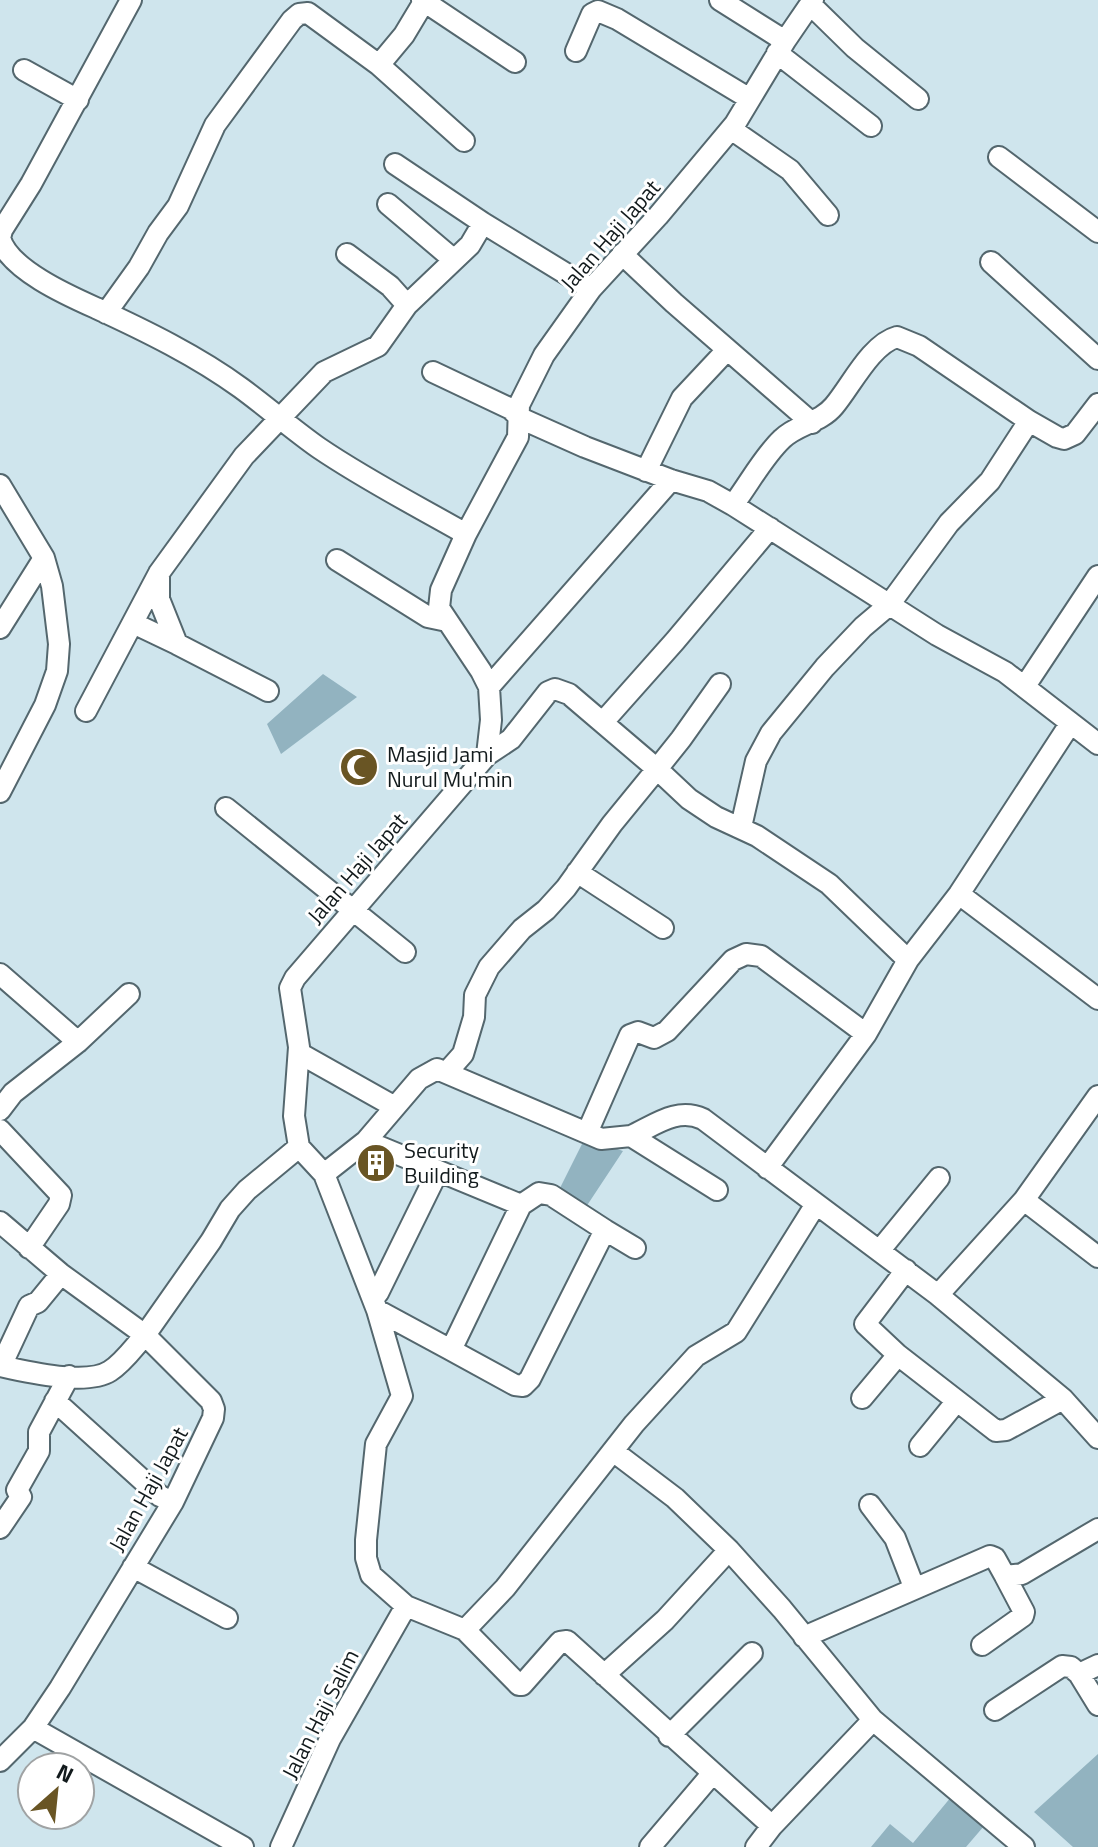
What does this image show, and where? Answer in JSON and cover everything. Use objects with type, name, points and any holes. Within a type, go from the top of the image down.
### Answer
[{"type":"street","points":[[131,0],[78,100],[2,230],[0,238],[4,249],[24,268],[70,296],[152,334],[239,387],[318,447],[466,534]]},
{"type":"street","points":[[720,0],[781,47],[871,126]]},
{"type":"street","points":[[379,65],[404,35],[424,1],[515,62]]},
{"type":"street","points":[[811,2],[855,48],[918,99]]},
{"type":"street","name":"Jalan Haji Japat","points":[[299,1147],[294,1116],[299,1053],[290,988],[302,967],[487,755],[491,720],[489,687],[439,608],[441,590],[466,534],[518,437],[519,405],[544,355],[591,289],[731,129],[811,2]]},
{"type":"street","points":[[576,51],[592,14],[598,11],[617,19],[750,99]]},
{"type":"street","points":[[106,313],[178,206],[215,125],[299,14],[308,13],[379,65],[464,141]]},
{"type":"street","points":[[24,70],[78,100]]},
{"type":"street","points":[[731,129],[790,170],[828,215]]},
{"type":"street","points":[[999,157],[1098,232]]},
{"type":"street","points":[[395,164],[483,223],[591,289]]},
{"type":"street","points":[[388,204],[454,260]]},
{"type":"street","points":[[86,711],[159,573],[244,456],[324,372],[378,346],[407,305],[470,245],[483,223]]},
{"type":"street","points":[[347,254],[390,286],[407,305]]},
{"type":"street","points":[[622,254],[812,423]]},
{"type":"street","points":[[991,262],[1098,359]]},
{"type":"street","points":[[733,505],[781,440],[795,428],[812,423],[833,407],[880,346],[889,339],[897,337],[919,346],[1029,421],[1064,439],[1075,434],[1098,404]]},
{"type":"street","points":[[646,471],[682,398],[727,350]]},
{"type":"street","points":[[433,372],[511,409],[520,418],[585,447],[708,491],[937,635],[1005,672],[1098,744]]},
{"type":"street","points":[[741,827],[753,772],[765,740],[825,667],[889,605],[949,523],[990,481],[1029,421]]},
{"type":"street","points":[[489,687],[671,480]]},
{"type":"street","points":[[0,485],[44,558],[52,586],[59,644],[57,671],[45,705],[0,792]]},
{"type":"street","points":[[603,722],[770,528]]},
{"type":"street","points":[[0,628],[44,558]]},
{"type":"street","points":[[337,560],[428,617],[447,621]]},
{"type":"street","points":[[159,573],[159,599],[177,644]]},
{"type":"street","points":[[1025,686],[1098,576]]},
{"type":"street","points":[[133,623],[268,691]]},
{"type":"street","points":[[447,1072],[463,1054],[474,1017],[475,995],[489,967],[522,929],[546,910],[681,739],[720,684]]},
{"type":"street","points":[[487,755],[511,739],[548,692],[555,689],[569,694],[689,799],[716,817],[741,827],[829,884],[908,960]]},
{"type":"street","points":[[767,1168],[866,1034],[908,960],[959,894],[1070,724]]},
{"type":"street","points":[[226,808],[405,952]]},
{"type":"street","points":[[577,872],[663,928]]},
{"type":"street","points":[[959,894],[1098,999]]},
{"type":"street","points":[[587,1133],[630,1035],[638,1032],[654,1038],[667,1031],[733,960],[746,954],[761,956],[866,1034]]},
{"type":"street","points":[[0,974],[78,1042]]},
{"type":"street","points":[[0,1110],[7,1086],[78,1042],[129,994]]},
{"type":"street","points":[[299,1053],[395,1107]]},
{"type":"street","points":[[324,1174],[366,1141],[419,1079],[437,1069],[601,1139],[631,1136],[680,1113],[690,1113],[703,1119],[938,1295],[1063,1399],[1098,1438]]},
{"type":"street","points":[[938,1295],[1024,1200],[1098,1096]]},
{"type":"street","points":[[0,1130],[61,1195],[59,1204],[29,1248]]},
{"type":"street","points":[[631,1136],[717,1190]]},
{"type":"street","points":[[366,1141],[521,1205]]},
{"type":"street","points":[[61,1274],[38,1302],[29,1306],[0,1366],[69,1376],[96,1377],[108,1372],[145,1335],[230,1209],[247,1190],[299,1147],[324,1174],[377,1301],[402,1396],[376,1444],[366,1558],[371,1575],[406,1606],[465,1630],[519,1685],[565,1640],[772,1826]]},
{"type":"street","points":[[377,1301],[438,1171]]},
{"type":"street","points":[[880,1250],[939,1178]]},
{"type":"street","points":[[451,1350],[521,1205],[539,1193],[551,1195],[635,1248]]},
{"type":"street","points":[[1024,1200],[1098,1257]]},
{"type":"street","points":[[465,1630],[505,1588],[634,1424],[696,1356],[736,1332],[816,1204]]},
{"type":"street","points":[[0,1222],[61,1274],[145,1335]]},
{"type":"street","points":[[377,1301],[451,1350],[515,1385],[523,1386],[530,1379],[605,1230]]},
{"type":"street","points":[[906,1270],[865,1324],[898,1355],[996,1431],[1006,1430],[1063,1399]]},
{"type":"street","name":"Jalan Haji Japat","points":[[0,1761],[33,1728],[133,1567],[173,1502],[213,1418],[214,1409],[206,1395],[145,1335]]},
{"type":"street","points":[[862,1398],[898,1355]]},
{"type":"street","points":[[0,1528],[21,1497],[17,1490],[19,1482],[39,1451],[39,1432],[69,1376]]},
{"type":"street","points":[[55,1401],[160,1496],[173,1502]]},
{"type":"street","points":[[920,1446],[956,1402]]},
{"type":"street","points":[[613,1451],[675,1498],[729,1550],[873,1720],[1024,1847]]},
{"type":"street","points":[[870,1505],[895,1538],[914,1587]]},
{"type":"street","points":[[1005,1576],[1022,1574],[1098,1529]]},
{"type":"street","points":[[604,1675],[665,1620],[729,1550]]},
{"type":"street","points":[[804,1637],[990,1556],[995,1558],[1024,1612],[1023,1616],[982,1645]]},
{"type":"street","points":[[133,1567],[227,1618]]},
{"type":"street","name":"Jalan Haji Salim","points":[[281,1847],[330,1739],[406,1606]]},
{"type":"street","points":[[669,1736],[752,1653]]},
{"type":"street","points":[[1079,1674],[1098,1665]]},
{"type":"street","points":[[995,1710],[1062,1666],[1071,1667],[1079,1674],[1098,1705]]},
{"type":"street","points":[[756,1847],[772,1826],[873,1720]]},
{"type":"street","points":[[33,1728],[243,1847]]},
{"type":"street","points":[[650,1847],[712,1774]]},
{"type":"shaded area","points":[[323,674],[357,697],[281,754],[267,724]]},
{"type":"shaded area","points":[[585,1138],[623,1151],[586,1207],[559,1190]]},
{"type":"shaded area","points":[[1098,1754],[1098,1847],[1073,1847],[1034,1812]]},
{"type":"shaded area","points":[[956,1791],[990,1819],[966,1847],[871,1847],[890,1824],[913,1843]]},
{"type":"place","name":"Masjid Jami Nurul Mu'min","points":[[359,767]]},
{"type":"place","name":"Security Building","points":[[376,1163]]}]
